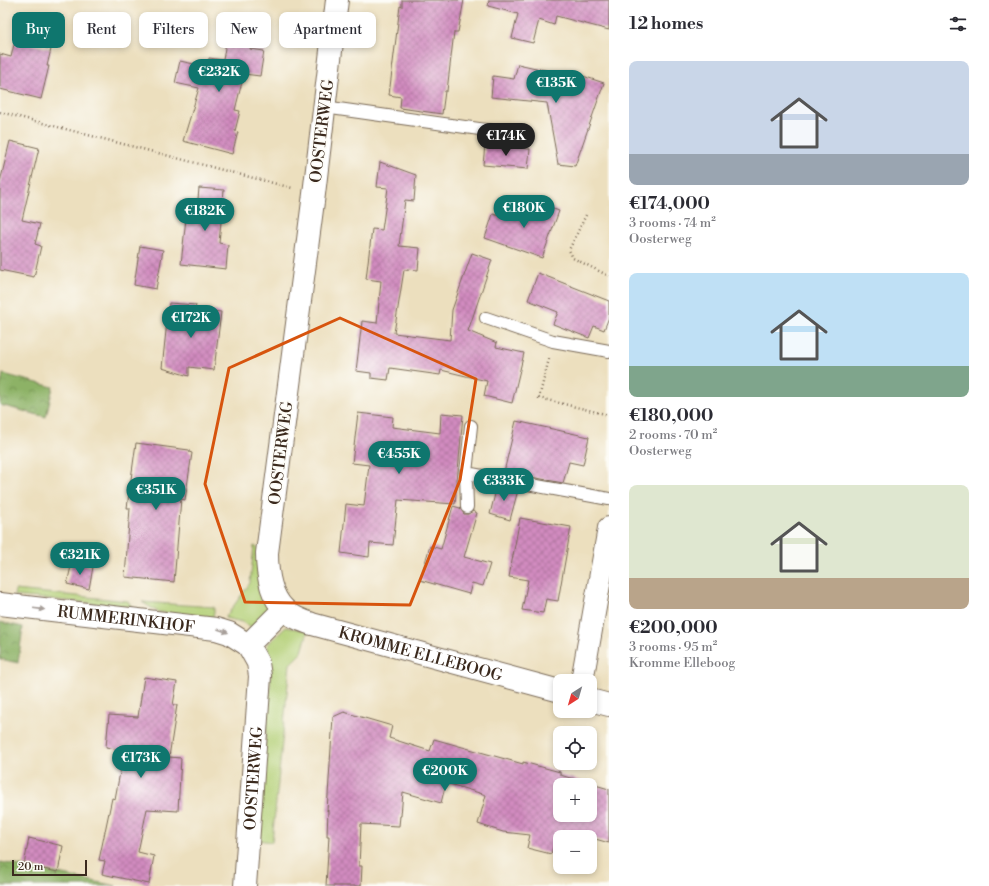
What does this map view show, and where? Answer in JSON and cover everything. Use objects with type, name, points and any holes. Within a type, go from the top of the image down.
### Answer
[{"type":"street","name":"OOSTERWEG","points":[[284,610],[272,588],[267,570],[267,553],[314,194],[337,0]]},
{"type":"street","points":[[583,674],[609,528]]},
{"type":"street","name":"RUMMERINKHOF","points":[[0,604],[216,629],[229,633],[248,645]]},
{"type":"street","points":[[248,645],[284,610]]},
{"type":"street","name":"KROMME ELLEBOOG","points":[[284,610],[302,620],[323,628],[553,689]]},
{"type":"street","name":"OOSTERWEG","points":[[245,886],[260,676],[258,663],[248,645]]},
{"type":"street","points":[[597,702],[609,705]]},
{"type":"lane","points":[[324,108],[515,134]]},
{"type":"lane","points":[[486,318],[553,342],[609,351]]},
{"type":"lane","points":[[467,507],[466,472],[471,426]]},
{"type":"lane","points":[[466,472],[609,500]]},
{"type":"path","points":[[0,112],[314,194]]},
{"type":"path","points":[[586,215],[569,250],[573,258],[609,276]]},
{"type":"path","points":[[553,342],[539,398],[609,415]]},
{"type":"highlighted area","points":[[340,318],[476,379],[460,480],[410,605],[245,602],[205,484],[229,368]]},
{"type":"green space","points":[[3,374],[53,387],[46,417],[0,405],[0,388]]},
{"type":"green space","points":[[254,546],[260,549],[277,607],[253,629],[242,622],[225,618],[250,583]]},
{"type":"green space","points":[[15,590],[128,601],[132,607],[14,596]]},
{"type":"green space","points":[[142,602],[214,607],[214,613],[212,619],[158,612]]},
{"type":"green space","points":[[0,622],[23,627],[18,663],[0,659]]},
{"type":"green space","points":[[286,627],[308,631],[302,652],[290,664],[272,842],[257,840],[271,676],[270,658],[267,645]]},
{"type":"green space","points":[[0,862],[116,886],[4,886],[0,885]]},
{"type":"building","points":[[402,0],[464,0],[458,32],[454,32],[447,91],[445,91],[442,114],[400,108],[401,97],[389,95]]},
{"type":"building","points":[[489,0],[609,0],[609,30],[556,16],[554,25],[539,20],[533,43],[512,38],[518,14],[488,6]]},
{"type":"building","points":[[13,48],[51,49],[47,66],[49,66],[41,99],[0,89],[0,54],[11,57]]},
{"type":"building","points":[[225,48],[250,48],[264,51],[260,76],[244,74],[235,110],[240,111],[235,131],[238,132],[232,154],[183,141],[199,88],[175,83],[180,61],[208,67],[209,58],[223,60]]},
{"type":"building","points":[[518,64],[576,77],[577,74],[604,83],[575,166],[558,164],[547,103],[491,97],[493,76],[514,79]]},
{"type":"building","points":[[10,141],[39,148],[22,220],[40,224],[35,244],[41,246],[34,277],[0,270],[0,182]]},
{"type":"building","points":[[485,144],[530,149],[528,169],[483,165]]},
{"type":"building","points":[[380,162],[416,175],[414,201],[405,200],[399,246],[420,248],[418,270],[404,270],[394,333],[450,340],[452,310],[472,253],[492,260],[468,331],[497,343],[496,347],[524,353],[512,403],[484,396],[487,381],[441,370],[440,375],[390,368],[388,380],[371,378],[371,373],[356,371],[362,321],[377,323],[381,281],[366,279],[372,229],[382,230],[388,188],[377,187]]},
{"type":"building","points":[[199,188],[224,190],[219,243],[228,245],[226,269],[181,264],[187,209],[197,210]]},
{"type":"building","points":[[532,201],[559,211],[542,258],[485,238],[493,214],[503,217],[506,207],[527,215]]},
{"type":"building","points":[[140,246],[163,250],[156,289],[134,285]]},
{"type":"building","points":[[538,273],[609,301],[609,317],[604,330],[594,326],[589,338],[553,324],[558,312],[528,300]]},
{"type":"building","points":[[169,303],[196,305],[195,309],[221,312],[214,370],[189,367],[189,376],[162,368]]},
{"type":"building","points":[[358,413],[393,417],[392,427],[440,433],[441,413],[463,415],[455,504],[398,500],[393,545],[370,543],[369,557],[341,553],[346,504],[364,506],[369,465],[352,463]]},
{"type":"building","points":[[516,421],[589,437],[583,465],[569,462],[563,483],[504,472]]},
{"type":"building","points":[[136,443],[189,450],[189,452],[192,453],[185,500],[181,499],[174,582],[125,577],[130,508],[127,508]]},
{"type":"building","points":[[497,486],[518,490],[510,520],[490,514]]},
{"type":"building","points":[[453,506],[460,508],[464,514],[468,514],[473,511],[477,513],[464,557],[490,564],[483,586],[472,583],[469,594],[420,580],[430,546],[441,549]]},
{"type":"building","points":[[520,518],[571,527],[558,601],[546,599],[543,613],[522,610],[528,580],[509,577]]},
{"type":"building","points":[[72,562],[93,567],[89,589],[67,584]]},
{"type":"building","points":[[144,677],[177,682],[173,705],[177,705],[169,757],[181,758],[178,811],[147,809],[138,852],[154,856],[149,884],[102,874],[105,861],[99,860],[112,798],[115,799],[124,751],[106,747],[109,715],[138,717]]},
{"type":"building","points":[[344,712],[392,726],[389,738],[430,751],[434,739],[523,764],[523,762],[560,772],[560,775],[570,778],[553,778],[553,822],[597,822],[597,786],[609,789],[609,843],[597,839],[597,830],[553,830],[553,847],[551,854],[527,848],[530,835],[503,832],[478,824],[486,795],[446,783],[441,803],[403,792],[399,826],[361,824],[359,866],[362,866],[361,886],[326,886],[329,836],[327,836],[328,810],[327,811],[333,717]]},
{"type":"building","points":[[29,838],[63,846],[58,872],[24,865]]}]
